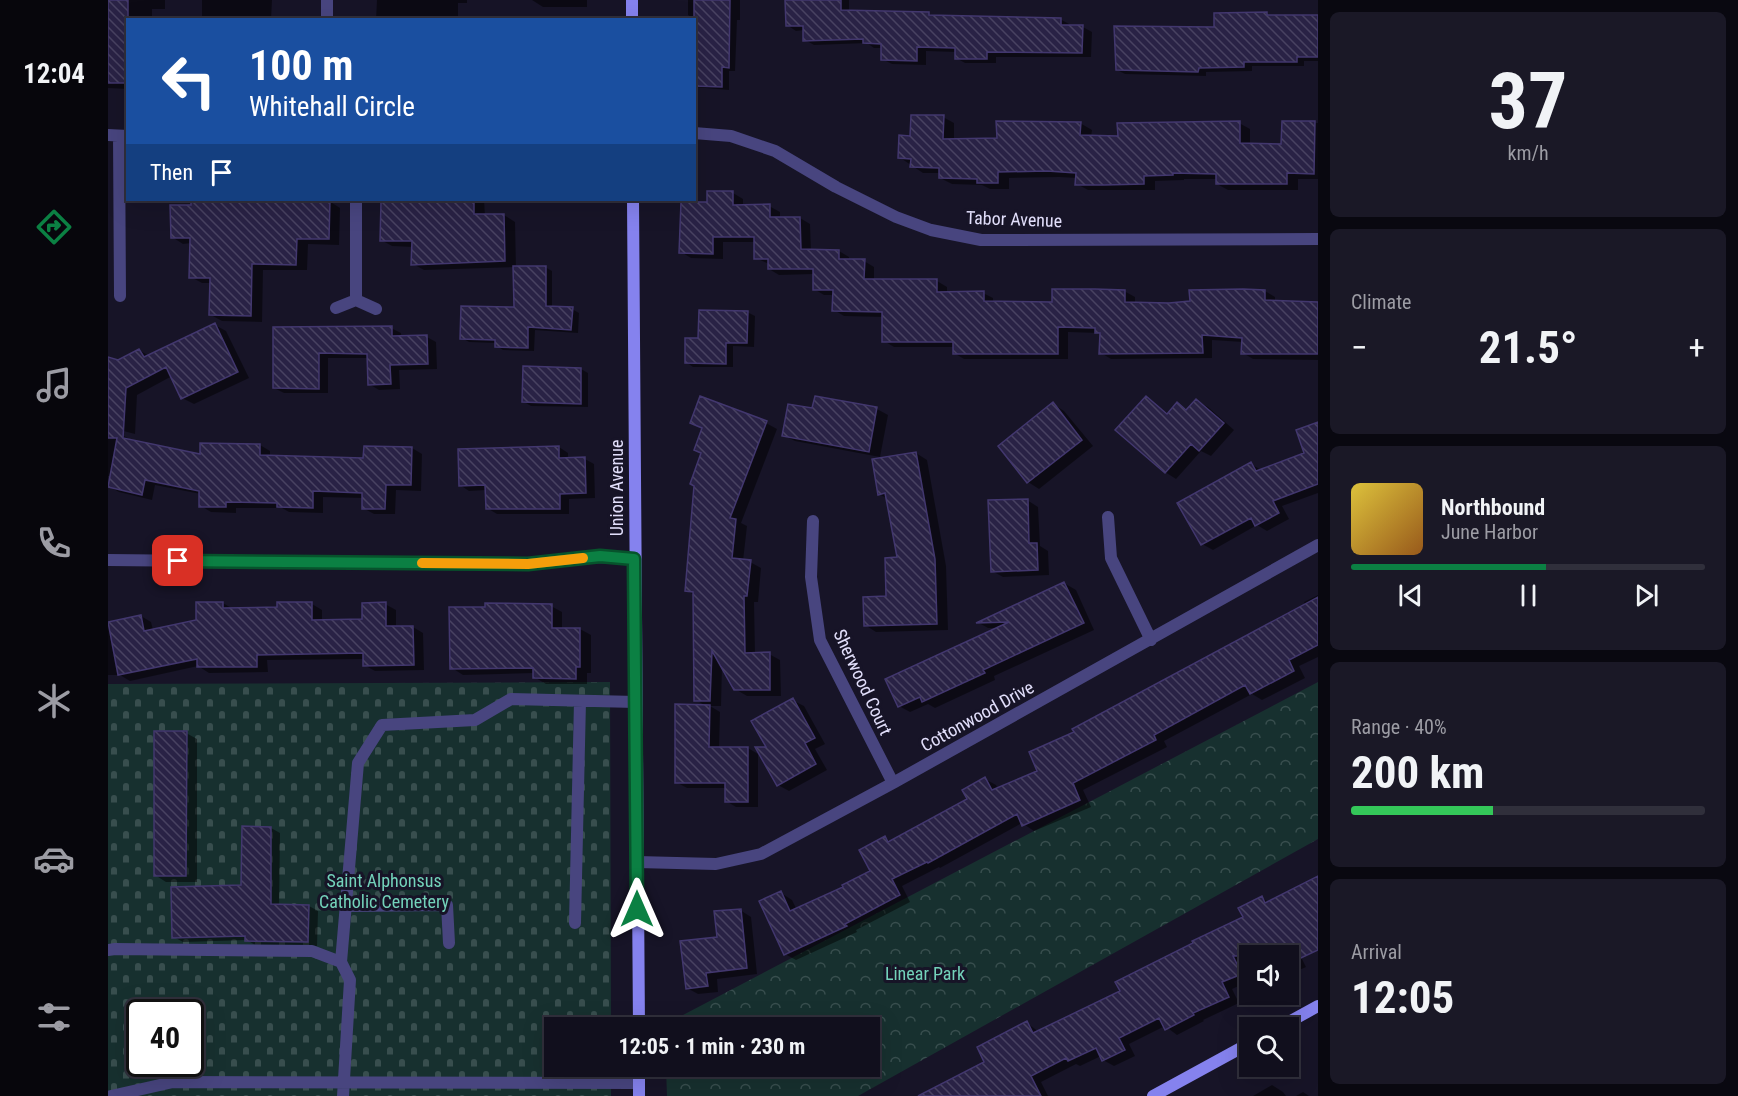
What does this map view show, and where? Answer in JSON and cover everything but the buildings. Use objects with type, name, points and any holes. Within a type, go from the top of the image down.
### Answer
[{"type":"street","points":[[327,0],[327,18]]},
{"type":"street","points":[[632,0],[632,18]]},
{"type":"street","name":"Tabor Avenue","points":[[696,133],[731,136],[775,150],[836,187],[896,217],[931,230],[981,240],[1318,239]]},
{"type":"street","points":[[118,136],[120,296]]},
{"type":"street","points":[[356,201],[356,300]]},
{"type":"street","name":"Union Avenue","points":[[633,201],[639,1017]]},
{"type":"street","points":[[336,308],[356,300],[376,309]]},
{"type":"street","points":[[1108,517],[1111,558],[1151,640]]},
{"type":"street","name":"Sherwood Court","points":[[813,520],[811,577],[820,640],[893,783]]},
{"type":"street","name":"Cottonwood Drive","points":[[637,862],[716,864],[761,854],[1151,640],[1318,545]]},
{"type":"street","points":[[108,560],[528,564],[600,556],[634,559]]},
{"type":"street","points":[[344,1096],[350,980],[341,963],[358,763],[382,725],[475,720],[512,699],[636,702]]},
{"type":"street","points":[[575,922],[580,701]]},
{"type":"street","points":[[346,906],[447,905],[449,943]]},
{"type":"street","points":[[108,950],[312,951],[341,963]]},
{"type":"street","points":[[1299,1017],[1318,1007]]},
{"type":"street","points":[[1153,1096],[1239,1049]]},
{"type":"street","points":[[639,1077],[639,1096]]},
{"type":"street","points":[[111,1096],[173,1082],[639,1083]]},
{"type":"green space","name":"Saint Alphonsus Catholic Cemetery","points":[[610,682],[611,1017],[544,1017],[544,1077],[611,1077],[611,1096],[108,1096],[108,684]]},
{"type":"green space","name":"Linear Park","points":[[1318,682],[1318,839],[858,1096],[667,1096],[666,1077],[880,1077],[880,1017],[679,1017]]},
{"type":"slow traffic","points":[[422,563],[528,564],[583,558]]},
{"type":"route","points":[[178,561],[528,564],[600,556],[634,559],[637,909]]}]
